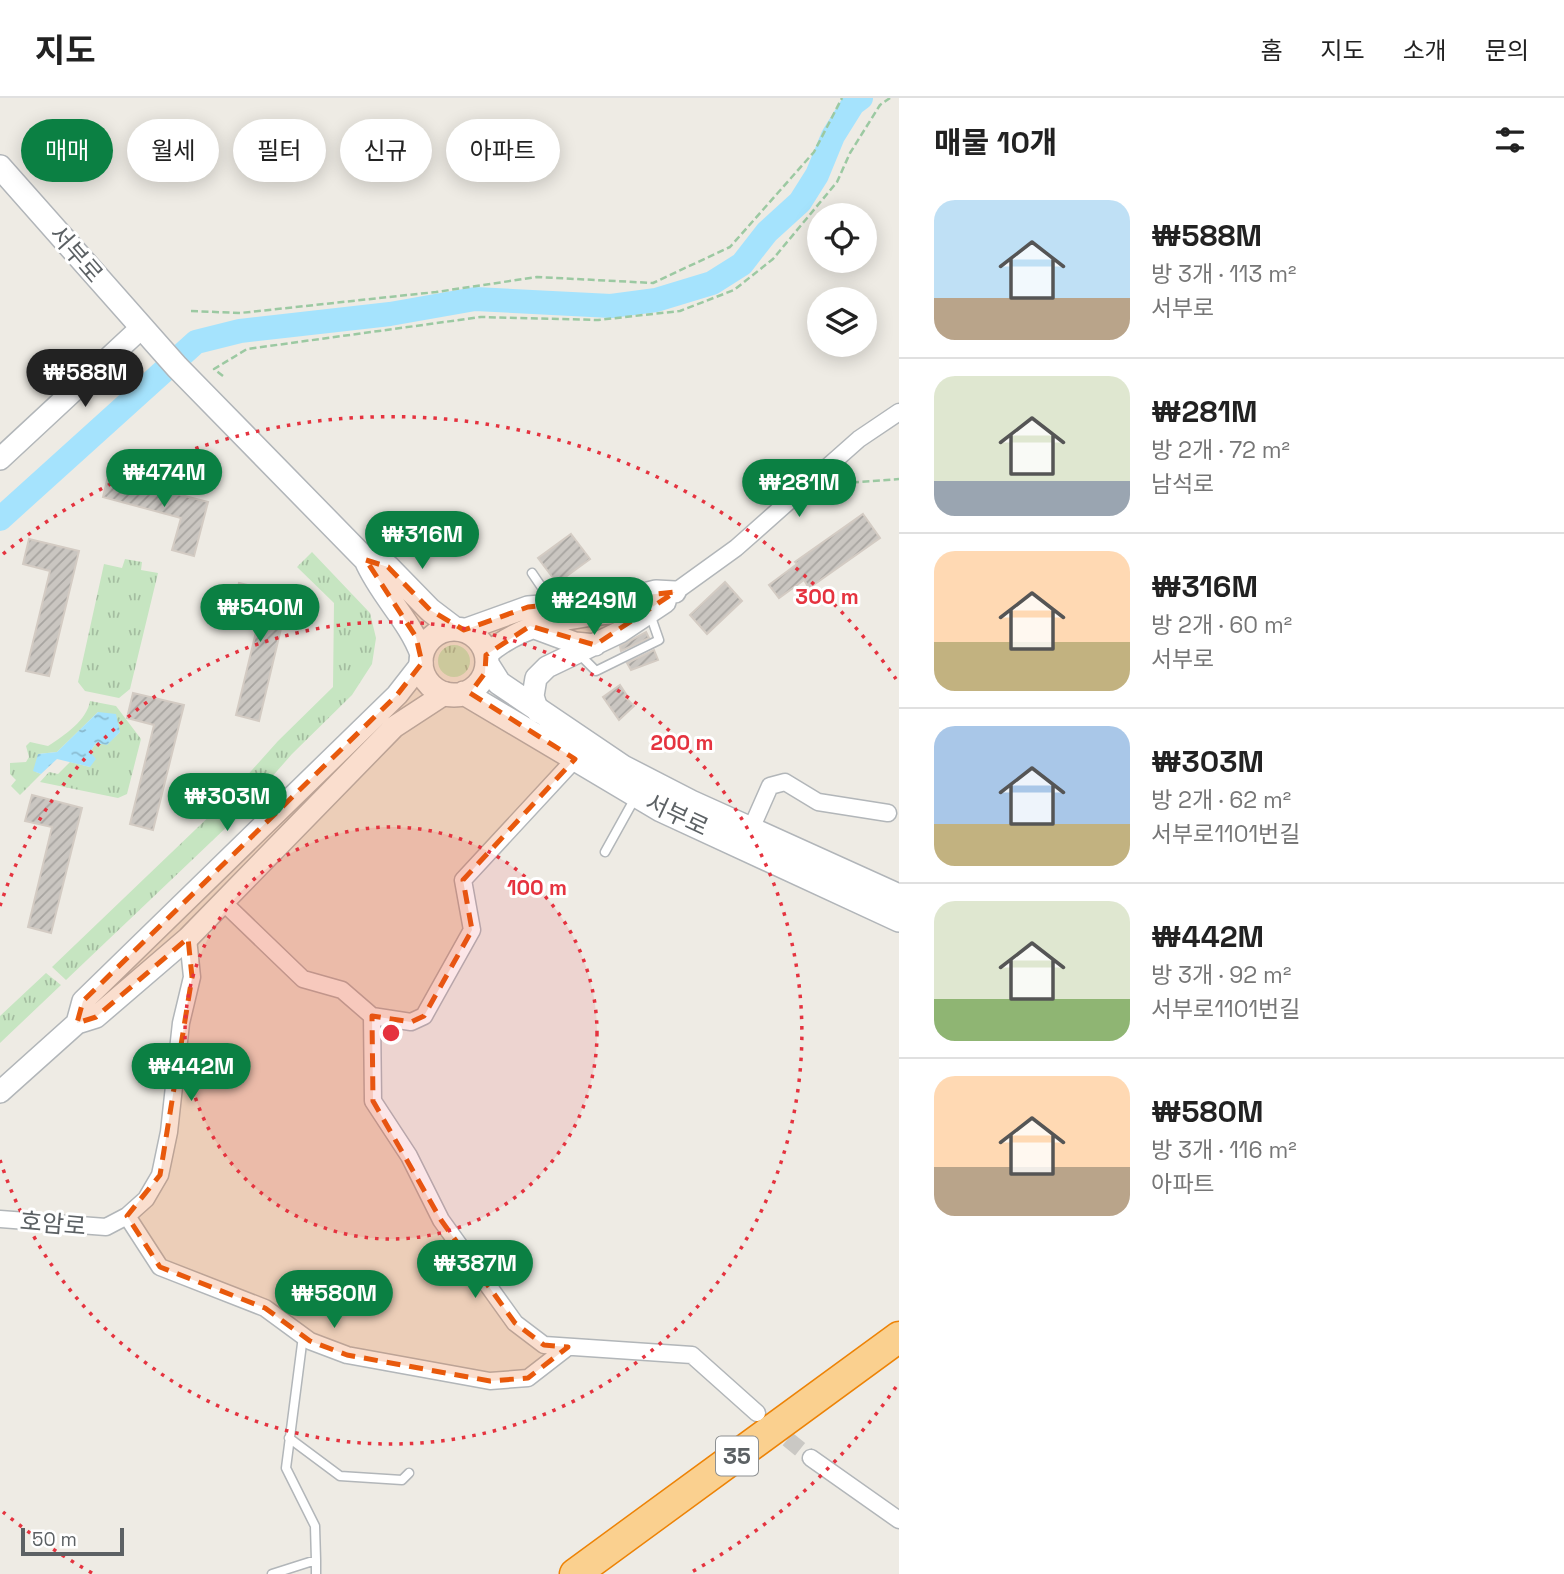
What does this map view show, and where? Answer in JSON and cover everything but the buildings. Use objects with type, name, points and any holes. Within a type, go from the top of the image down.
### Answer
[{"type":"highway","name":"35","points":[[575,1574],[899,1337]]},
{"type":"highway","name":"35","points":[[607,1574],[899,1361]]},
{"type":"main road","name":"서부로","points":[[0,167],[147,335],[366,560]]},
{"type":"main road","points":[[366,560],[388,566],[430,610],[478,640],[487,660],[481,681],[455,693],[427,680],[422,659],[405,618],[377,585],[366,560]]},
{"type":"main road","points":[[422,659],[431,639],[459,630]]},
{"type":"main road","name":"서부로","points":[[487,660],[499,682],[538,712],[623,767],[899,896]]},
{"type":"main road","name":"서부로","points":[[455,693],[475,696],[636,795],[786,869],[899,920]]},
{"type":"street","points":[[0,459],[147,335]]},
{"type":"street","points":[[538,712],[533,696],[536,678],[547,667],[587,649],[663,602],[736,548],[859,439],[899,412]]},
{"type":"street","points":[[459,630],[528,607],[620,600],[656,591],[663,602]]},
{"type":"street","points":[[487,660],[505,639],[530,626],[637,610],[663,602]]},
{"type":"street","points":[[530,626],[587,649]]},
{"type":"street","points":[[77,1023],[83,1001],[407,685],[422,659]]},
{"type":"street","points":[[0,1091],[77,1023],[96,1017],[188,938],[394,727],[455,693]]},
{"type":"street","points":[[222,901],[303,978],[342,990],[373,1016],[411,1022],[424,1016],[472,930],[463,880],[575,759]]},
{"type":"street","points":[[751,828],[770,786],[785,782],[818,802],[888,813]]},
{"type":"street","points":[[188,938],[192,977],[181,1023],[169,1132],[160,1175],[146,1199],[127,1216],[160,1267],[265,1308],[303,1336],[347,1354],[490,1381],[528,1378],[568,1347]]},
{"type":"street","points":[[373,1016],[373,1101],[409,1156],[440,1220],[515,1323],[544,1345],[692,1355],[757,1413]]},
{"type":"street","name":"호암로","points":[[0,1219],[106,1227],[127,1216]]},
{"type":"street","points":[[811,1458],[899,1520]]},
{"type":"lane","points":[[532,573],[552,604]]},
{"type":"lane","points":[[605,852],[636,795]]},
{"type":"lane","points":[[303,1336],[286,1468],[315,1526],[316,1574]]},
{"type":"lane","points":[[289,1438],[340,1476],[402,1480],[409,1473]]},
{"type":"lane","points":[[272,1574],[316,1560]]},
{"type":"path","points":[[191,311],[240,313],[537,278],[653,283],[730,247],[814,152],[842,98]]},
{"type":"path","points":[[223,376],[214,369],[247,349],[481,317],[612,319],[680,310],[734,290],[773,259],[838,182],[850,153],[880,106],[890,98]]},
{"type":"path","points":[[811,484],[855,484],[886,478],[899,479]]},
{"type":"highlighted area","points":[[366,560],[388,567],[430,610],[464,630],[528,607],[675,592],[595,645],[530,626],[486,655],[485,673],[470,693],[575,759],[463,880],[472,930],[424,1016],[411,1022],[372,1016],[373,1101],[441,1220],[515,1323],[544,1345],[568,1347],[528,1378],[490,1381],[347,1355],[310,1341],[265,1308],[160,1267],[127,1216],[160,1175],[192,977],[188,938],[96,1017],[77,1023],[83,1001],[397,695],[422,663],[416,637]]},
{"type":"green space","points":[[312,552],[370,613],[376,638],[372,664],[352,695],[292,754],[233,821],[66,980],[52,967],[219,807],[278,741],[333,687],[334,603],[297,567]]},
{"type":"green space","points":[[125,559],[142,562],[141,570],[158,573],[130,689],[119,698],[85,691],[78,682],[104,564],[122,568]]},
{"type":"green space","points":[[454,645],[466,649],[470,661],[466,673],[454,677],[442,673],[438,661],[442,649]]},
{"type":"green space","points":[[90,701],[116,706],[141,739],[127,794],[118,798],[40,782],[49,772],[58,774],[70,762],[90,767],[90,752],[96,743],[107,744],[120,732],[98,712],[57,752],[38,754],[36,772],[41,774],[20,795],[11,786],[16,780],[10,774],[10,763],[26,762],[29,757],[26,746],[30,742],[48,746],[68,732],[85,714]]},
{"type":"green space","points":[[46,973],[61,985],[0,1043],[0,1016]]},
{"type":"water","points":[[98,712],[116,714],[120,732],[107,745],[96,743],[90,752],[96,759],[90,767],[57,759],[41,774],[33,771],[38,754],[57,752]]},
{"type":"waterway","points":[[0,519],[196,342],[240,331],[390,314],[475,299],[611,306],[656,300],[712,283],[742,264],[767,232],[800,202],[817,175],[833,136],[853,104],[861,98]]},
{"type":"tunnel","points":[[769,1424],[811,1458]]}]
